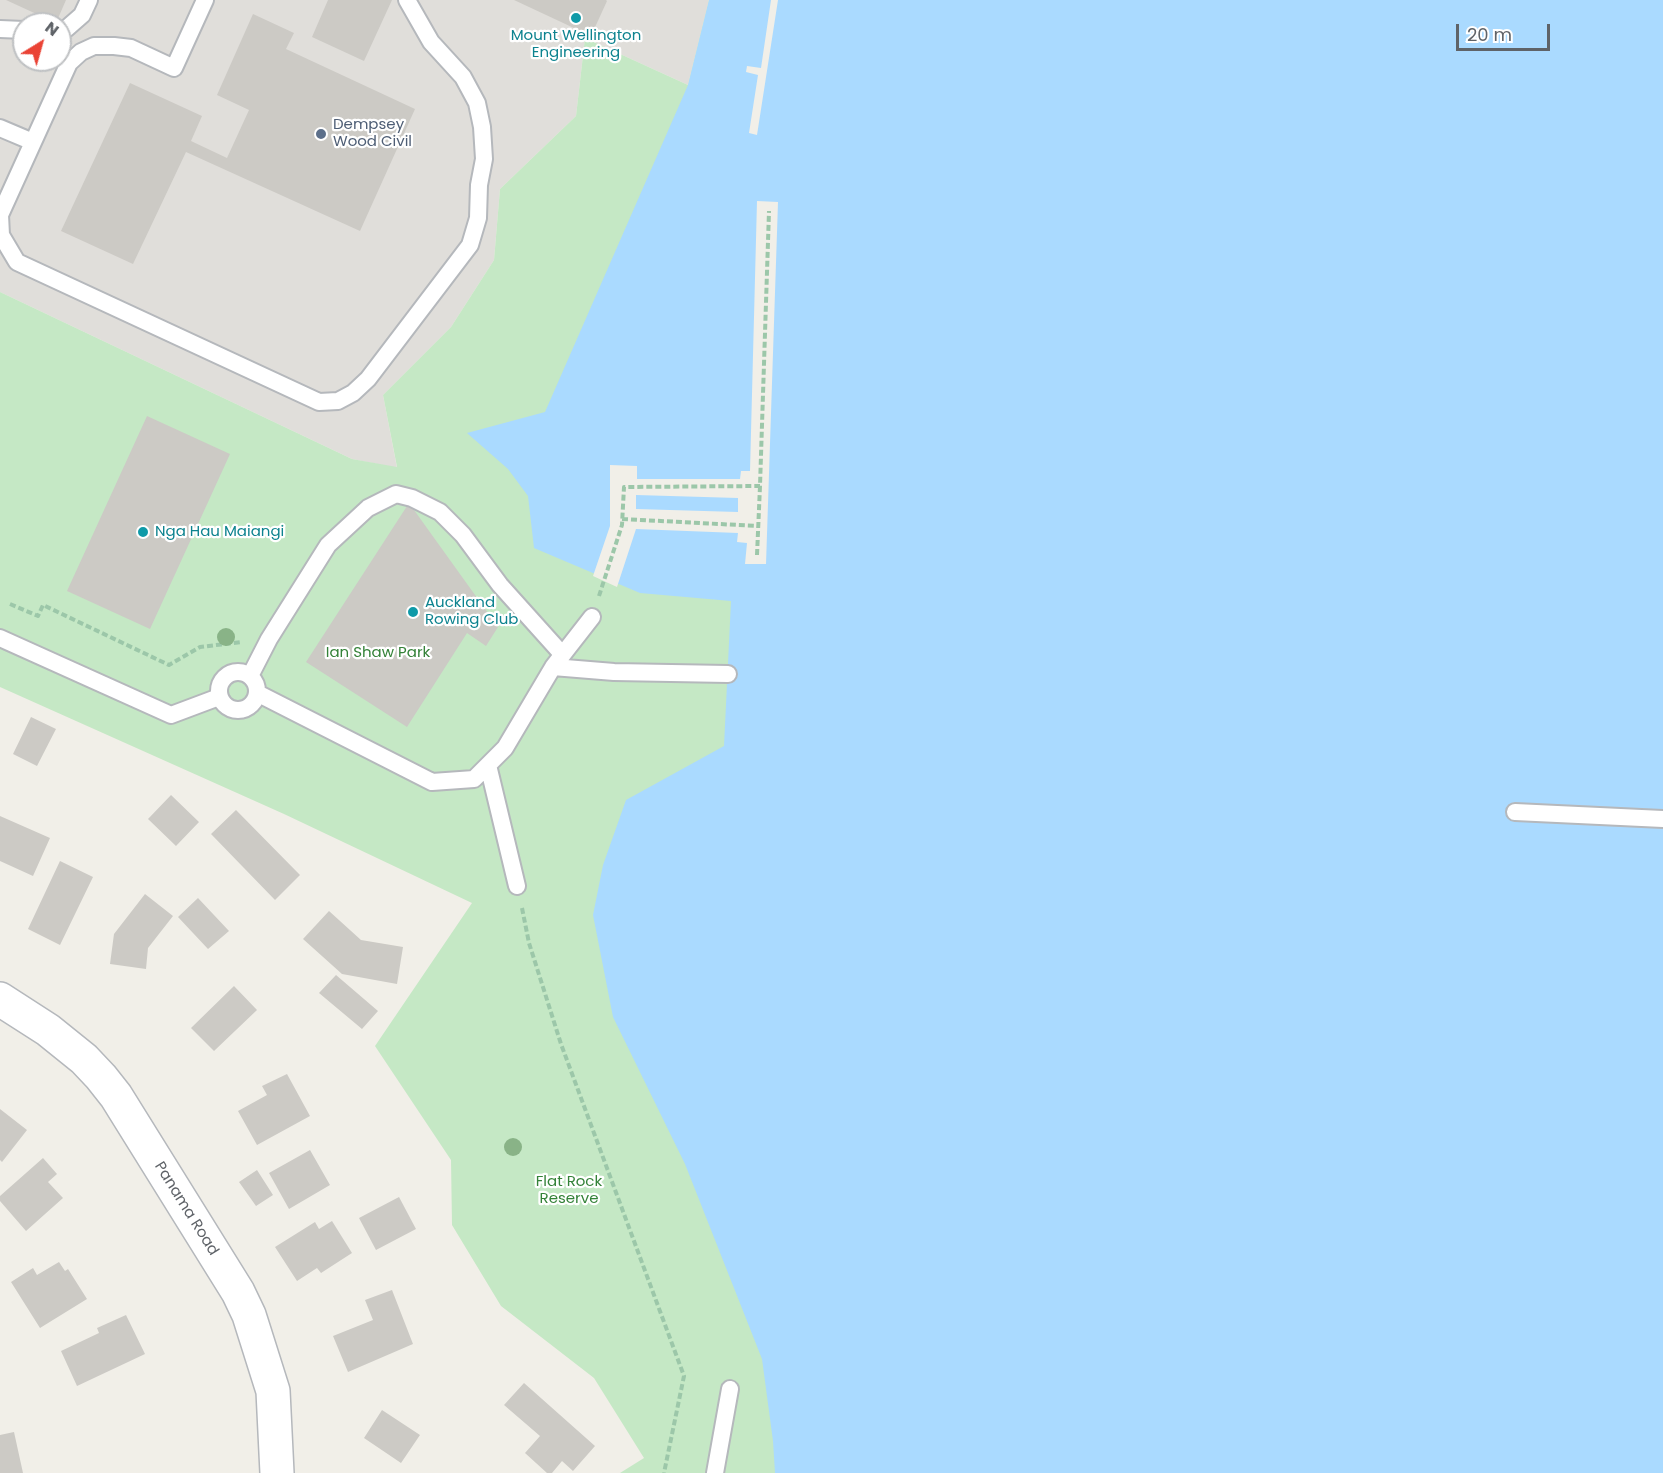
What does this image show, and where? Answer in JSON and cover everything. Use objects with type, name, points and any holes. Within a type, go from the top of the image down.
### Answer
[{"type":"street","name":"Panama Road","points":[[0,999],[48,1030],[84,1059],[101,1077],[116,1096],[238,1292],[249,1315],[273,1391],[277,1473]]},
{"type":"lane","points":[[72,24],[82,15],[89,0]]},
{"type":"lane","points":[[205,0],[174,68],[131,48],[94,46],[81,52],[69,63],[0,215],[0,235],[17,262],[318,402],[338,401],[353,393],[368,379],[470,245],[478,218],[479,185],[484,159],[482,127],[477,103],[463,77],[431,42],[407,0]]},
{"type":"lane","points":[[0,128],[33,142]]},
{"type":"lane","points":[[250,676],[269,639],[328,545],[368,508],[396,494],[412,498],[440,512],[463,535],[558,661],[614,672],[728,674]]},
{"type":"lane","points":[[257,693],[432,782],[474,779],[505,748],[558,661],[592,617]]},
{"type":"lane","points":[[0,638],[171,715],[219,697]]},
{"type":"lane","points":[[238,672],[250,676],[254,681],[257,693],[252,705],[240,711],[227,707],[219,697],[220,684],[227,675],[238,672]]},
{"type":"lane","points":[[488,765],[517,886]]},
{"type":"lane","points":[[1515,812],[1663,819]]},
{"type":"lane","points":[[715,1473],[730,1389]]},
{"type":"path","points":[[757,555],[769,211]]},
{"type":"path","points":[[592,617],[622,525],[624,487],[760,486]]},
{"type":"path","points":[[622,519],[758,525]]},
{"type":"path","points":[[10,604],[38,616],[43,605],[170,665],[200,647],[269,639]]},
{"type":"path","points":[[517,886],[529,943],[561,1044],[684,1376],[664,1473]]},
{"type":"shaded area","points":[[0,0],[709,0],[688,85],[585,38],[576,116],[500,189],[494,260],[451,327],[383,395],[397,468],[352,459],[0,292]]},
{"type":"green space","points":[[709,0],[793,611],[820,1473],[620,1473],[644,1458],[594,1378],[501,1306],[452,1225],[451,1160],[375,1046],[472,903],[284,814],[0,687],[0,292],[352,459],[397,467],[383,395],[451,327],[494,260],[500,189],[576,116],[585,38],[688,85]]},
{"type":"water","points":[[709,0],[1663,0],[1663,1473],[775,1473],[762,1359],[685,1164],[613,1017],[593,915],[603,865],[626,800],[724,746],[731,601],[640,593],[534,548],[528,496],[508,469],[467,433],[545,412],[688,85]]},
{"type":"pier","points":[[771,0],[778,0],[757,135],[749,133],[758,75],[746,72],[747,66],[761,68]]},
{"type":"pier","points":[[757,201],[778,202],[766,564],[745,564],[747,543],[737,542],[738,533],[636,529],[617,587],[593,576],[610,526],[610,465],[637,466],[637,479],[740,479],[741,471],[750,471]],"holes":[[[636,495],[738,498],[738,512],[636,509]]]},
{"type":"building","points":[[6,0],[66,0],[61,12],[32,12]]},
{"type":"building","points":[[328,0],[392,0],[364,61],[312,37]]},
{"type":"building","name":"Mount Wellington Engineering","points":[[514,0],[606,0],[607,1],[591,36]]},
{"type":"building","name":"Dempsey Wood Civil","points":[[253,14],[294,33],[286,49],[415,109],[360,231],[186,152],[133,264],[61,231],[130,83],[202,116],[191,141],[227,158],[249,110],[217,95]]},
{"type":"building","name":"Nga Hau Maiangi","points":[[147,416],[230,454],[150,629],[67,591]]},
{"type":"building","name":"Auckland Rowing Club","points":[[409,503],[498,627],[486,646],[467,633],[407,727],[306,662]]},
{"type":"building","points":[[31,717],[56,729],[37,766],[13,754]]},
{"type":"building","points":[[171,795],[199,822],[176,846],[148,819]]},
{"type":"building","points":[[236,810],[300,875],[275,900],[211,834]]},
{"type":"building","points":[[0,816],[50,838],[33,876],[0,861]]},
{"type":"building","points":[[60,861],[93,877],[60,945],[28,929]]},
{"type":"building","points":[[145,894],[173,916],[148,948],[146,969],[110,964],[114,934]]},
{"type":"building","points":[[198,898],[229,931],[208,949],[178,917]]},
{"type":"building","points":[[329,911],[361,940],[403,947],[397,984],[342,974],[303,939]]},
{"type":"building","points":[[336,975],[378,1011],[362,1029],[319,993]]},
{"type":"building","points":[[234,986],[257,1010],[214,1051],[191,1028]]},
{"type":"building","points":[[287,1074],[310,1116],[257,1145],[238,1111],[267,1095],[262,1086]]},
{"type":"building","points":[[0,1109],[27,1130],[2,1162],[0,1160]]},
{"type":"building","points":[[310,1150],[330,1185],[289,1209],[269,1173]]},
{"type":"building","points":[[43,1158],[57,1174],[48,1182],[63,1198],[26,1231],[0,1201],[0,1196]]},
{"type":"building","points":[[257,1170],[273,1195],[256,1206],[239,1182]]},
{"type":"building","points":[[399,1197],[416,1229],[376,1250],[359,1218]]},
{"type":"building","points":[[332,1221],[352,1253],[321,1273],[317,1268],[297,1281],[275,1247],[315,1222],[319,1229]]},
{"type":"building","points":[[59,1262],[65,1271],[68,1269],[87,1299],[40,1328],[11,1282],[33,1268],[37,1275]]},
{"type":"building","points":[[392,1290],[413,1344],[348,1372],[333,1336],[373,1320],[365,1300]]},
{"type":"building","points":[[126,1315],[145,1354],[77,1386],[61,1351],[99,1333],[97,1328]]},
{"type":"building","points":[[524,1383],[595,1446],[573,1471],[562,1461],[552,1473],[547,1473],[525,1453],[540,1436],[504,1405]]},
{"type":"building","points":[[382,1410],[420,1435],[401,1463],[364,1438]]},
{"type":"building","points":[[14,1432],[23,1473],[0,1473],[0,1435]]},
{"type":"place","name":"Mount Wellington Engineering","points":[[576,18]]},
{"type":"place","name":"Dempsey Wood Civil","points":[[321,134]]},
{"type":"place","name":"Nga Hau Maiangi","points":[[143,532]]},
{"type":"place","name":"Auckland Rowing Club","points":[[413,612]]},
{"type":"park label","name":"Ian Shaw Park","points":[[378,653]]},
{"type":"park label","name":"Flat Rock Reserve","points":[[569,1190]]}]
